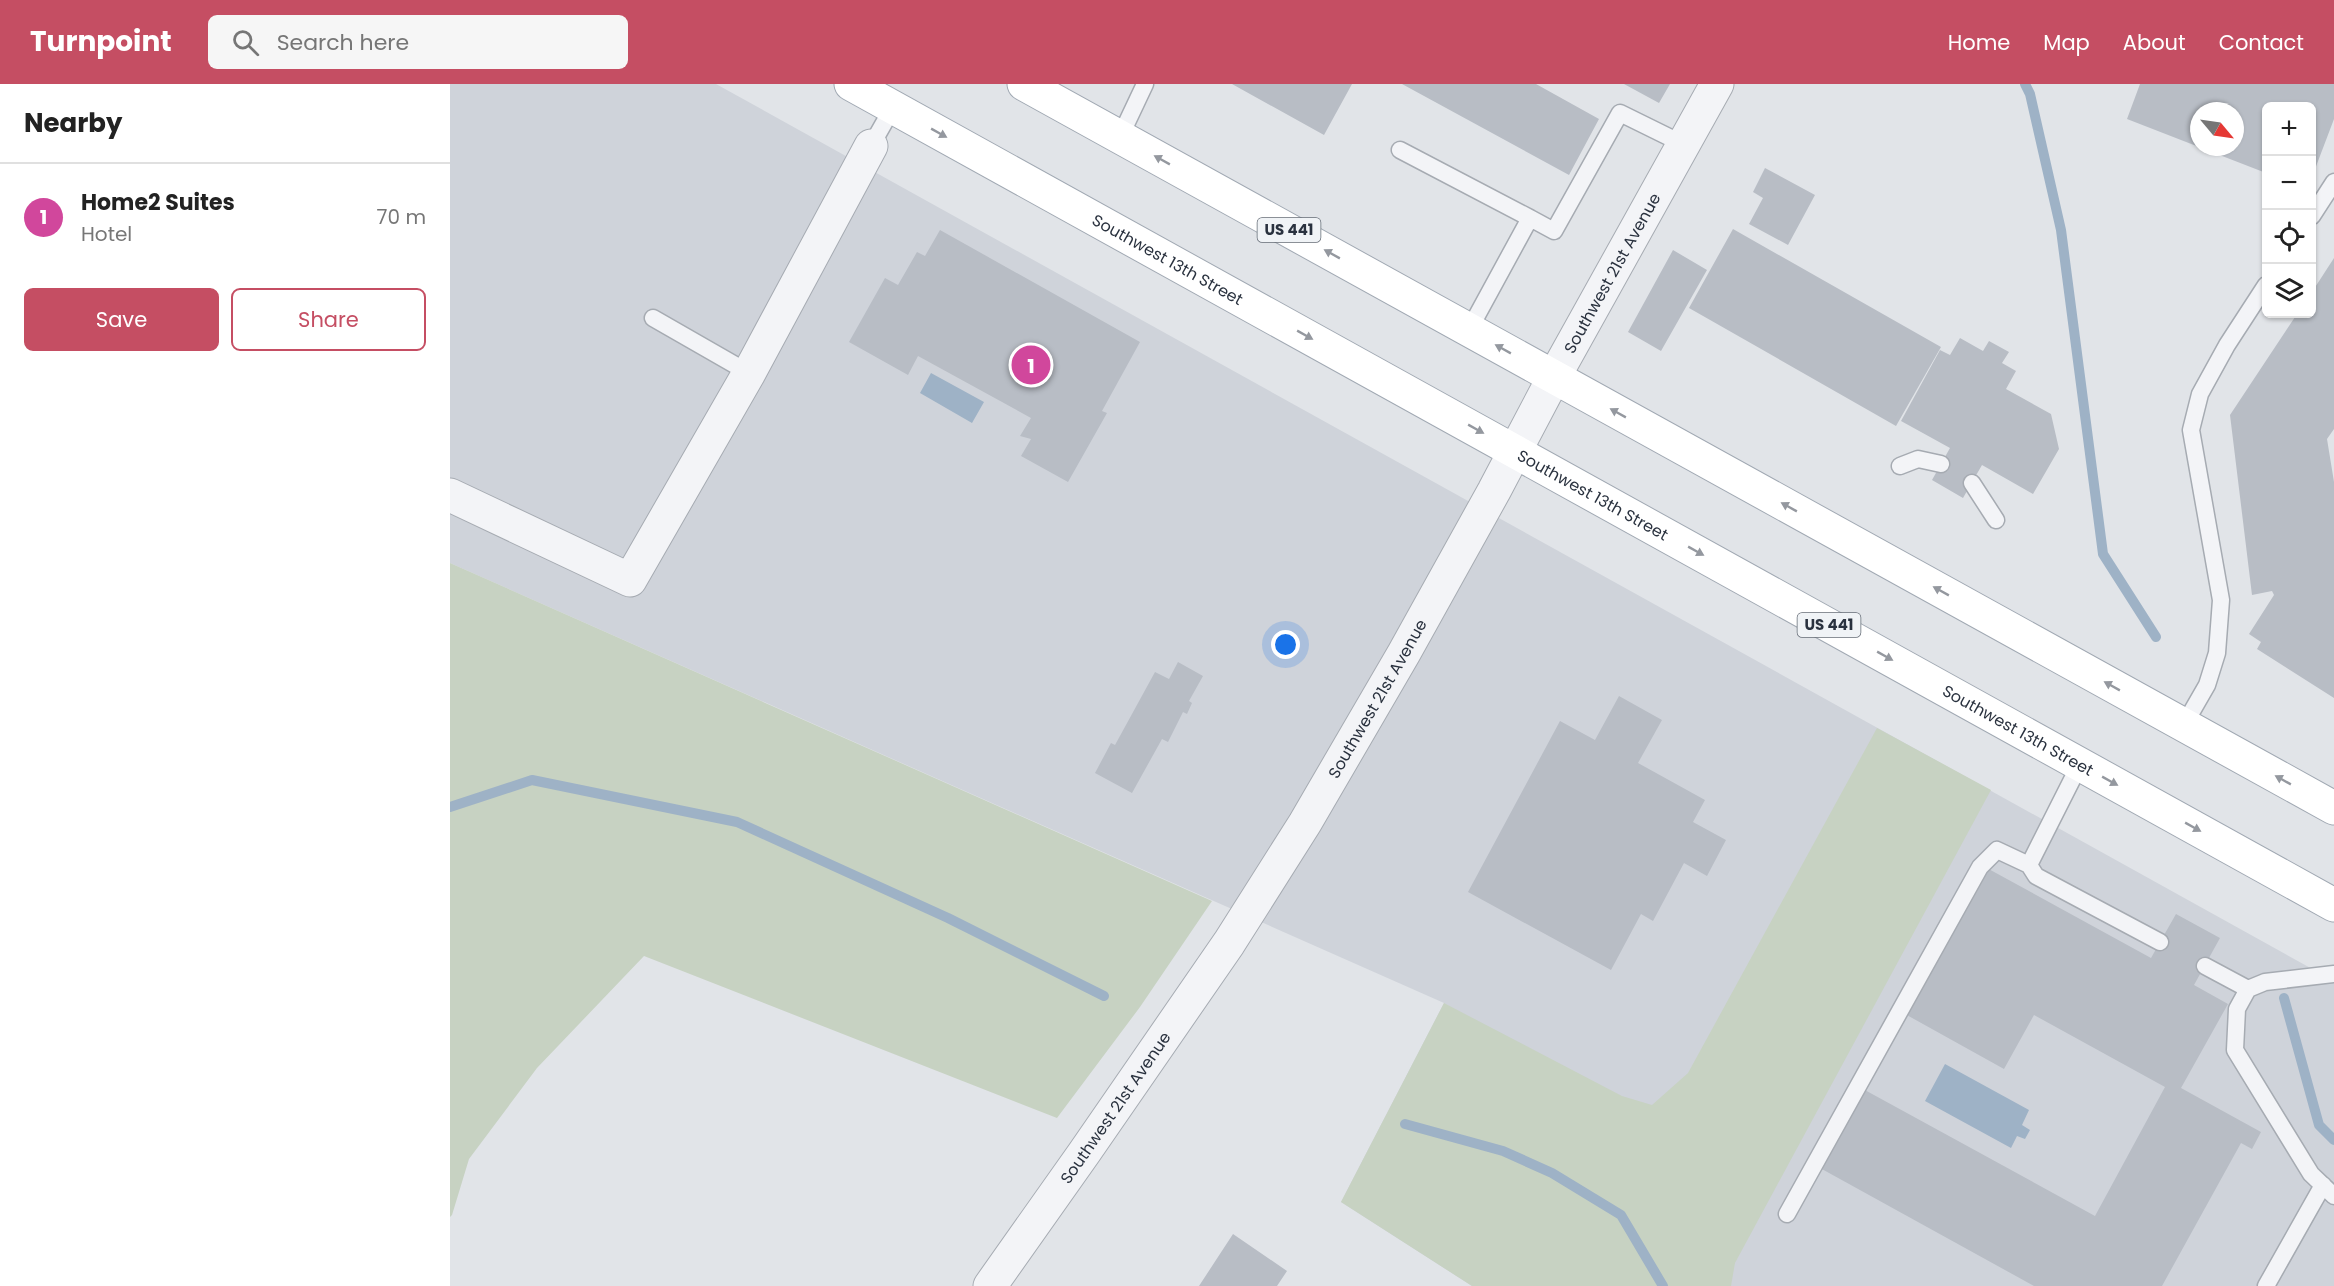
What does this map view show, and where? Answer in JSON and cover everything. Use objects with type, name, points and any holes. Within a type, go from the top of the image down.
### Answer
[{"type":"main road","name":"Southwest 13th Street","points":[[851,84],[900,96],[1516,452],[2334,905]]},
{"type":"main road","name":"US 441","points":[[1024,84],[2334,808]]},
{"type":"street","name":"Southwest 21st Avenue","points":[[990,1286],[1222,952],[1305,823],[1404,653],[1717,84]]},
{"type":"street","points":[[450,495],[630,580],[749,373],[871,146]]},
{"type":"lane","points":[[1120,137],[1145,84]]},
{"type":"lane","points":[[871,146],[900,96]]},
{"type":"lane","points":[[1400,150],[1554,231],[1620,113],[1683,144]]},
{"type":"lane","points":[[2316,210],[2334,182]]},
{"type":"lane","points":[[1469,330],[1530,218]]},
{"type":"lane","points":[[2184,725],[2207,685],[2217,653],[2221,600],[2192,430],[2200,394],[2227,345],[2262,291]]},
{"type":"lane","points":[[653,318],[749,373]]},
{"type":"lane","points":[[1900,466],[1918,459],[1941,464]]},
{"type":"lane","points":[[1972,483],[1996,520]]},
{"type":"lane","points":[[2029,865],[2080,764]]},
{"type":"lane","points":[[1787,1214],[1980,867],[1997,850],[2029,865],[2036,876],[2160,942]]},
{"type":"lane","points":[[2205,966],[2248,989]]},
{"type":"lane","points":[[2266,1286],[2328,1190],[2311,1174],[2235,1050],[2237,1009],[2248,989],[2265,982],[2334,974]]},
{"type":"shaded area","points":[[450,84],[716,84],[2334,981],[2334,1286],[1472,1286],[1341,1202],[1444,1003],[450,563]]},
{"type":"green space","points":[[450,563],[1212,901],[1140,1007],[1057,1118],[644,956],[537,1068],[469,1159],[450,1217]]},
{"type":"green space","points":[[1877,728],[1991,790],[1735,1263],[1731,1286],[1472,1286],[1341,1202],[1444,1003],[1622,1096],[1652,1105],[1688,1073]]},
{"type":"water","points":[[931,373],[984,402],[972,423],[920,393]]},
{"type":"water","points":[[1945,1064],[2029,1110],[2022,1125],[2030,1130],[2025,1139],[2017,1136],[2011,1148],[1925,1101]]},
{"type":"building","points":[[1232,84],[1352,84],[1324,135]]},
{"type":"building","points":[[1402,84],[1536,84],[1599,119],[1569,175]]},
{"type":"building","points":[[1624,84],[1670,84],[1659,103]]},
{"type":"building","points":[[2140,84],[2334,84],[2334,119],[2316,166],[2316,102],[2262,102],[2262,171],[2222,156],[2244,156],[2244,102],[2190,102],[2190,144],[2127,119]]},
{"type":"building","points":[[1765,168],[1815,195],[1788,245],[1749,224],[1763,198],[1753,192]]},
{"type":"building","points":[[1733,229],[1941,347],[1896,426],[1689,308]]},
{"type":"building","points":[[940,230],[1140,342],[1102,411],[1107,413],[1068,482],[1021,456],[1031,439],[1020,436],[1031,418],[918,356],[908,375],[849,342],[885,278],[898,285],[917,252],[925,256]]},
{"type":"building","points":[[1673,250],[1707,270],[1661,351],[1628,332]]},
{"type":"building","points":[[2334,258],[2334,429],[2327,439],[2334,482],[2334,698],[2257,649],[2261,642],[2249,634],[2274,595],[2272,591],[2252,595],[2230,415],[2294,318],[2316,318],[2316,286]]},
{"type":"building","points":[[1960,338],[1983,351],[1989,341],[2009,352],[2002,363],[2016,371],[2006,389],[2051,414],[2059,449],[2033,494],[1982,465],[1963,498],[1932,480],[1950,448],[1901,421],[1940,350],[1950,355]]},
{"type":"building","points":[[1178,662],[1203,676],[1189,701],[1192,703],[1187,714],[1183,712],[1168,742],[1162,739],[1132,793],[1095,773],[1111,743],[1115,745],[1155,672],[1169,679]]},
{"type":"building","points":[[1619,696],[1662,720],[1638,763],[1705,800],[1693,822],[1726,840],[1707,876],[1684,863],[1653,921],[1641,914],[1611,970],[1468,892],[1560,721],[1595,740]]},
{"type":"building","points":[[1985,867],[2151,958],[2176,914],[2220,938],[2194,985],[2228,1004],[2181,1088],[2261,1132],[2252,1149],[2241,1143],[2162,1286],[2034,1286],[1820,1168],[1863,1089],[2095,1216],[2165,1087],[2034,1015],[2004,1069],[1905,1014]]},
{"type":"building","points":[[1233,1234],[1287,1271],[1277,1286],[1199,1286]]},
{"type":"waterway","points":[[2025,84],[2030,94],[2061,230],[2103,554],[2156,637]]},
{"type":"waterway","points":[[450,807],[532,780],[737,822],[948,918],[1104,996]]},
{"type":"waterway","points":[[2284,998],[2319,1125],[2334,1140]]},
{"type":"waterway","points":[[1405,1124],[1503,1151],[1552,1173],[1621,1215],[1663,1286]]},
{"type":"place","name":"Home2 Suites","points":[[1031,365]]}]
